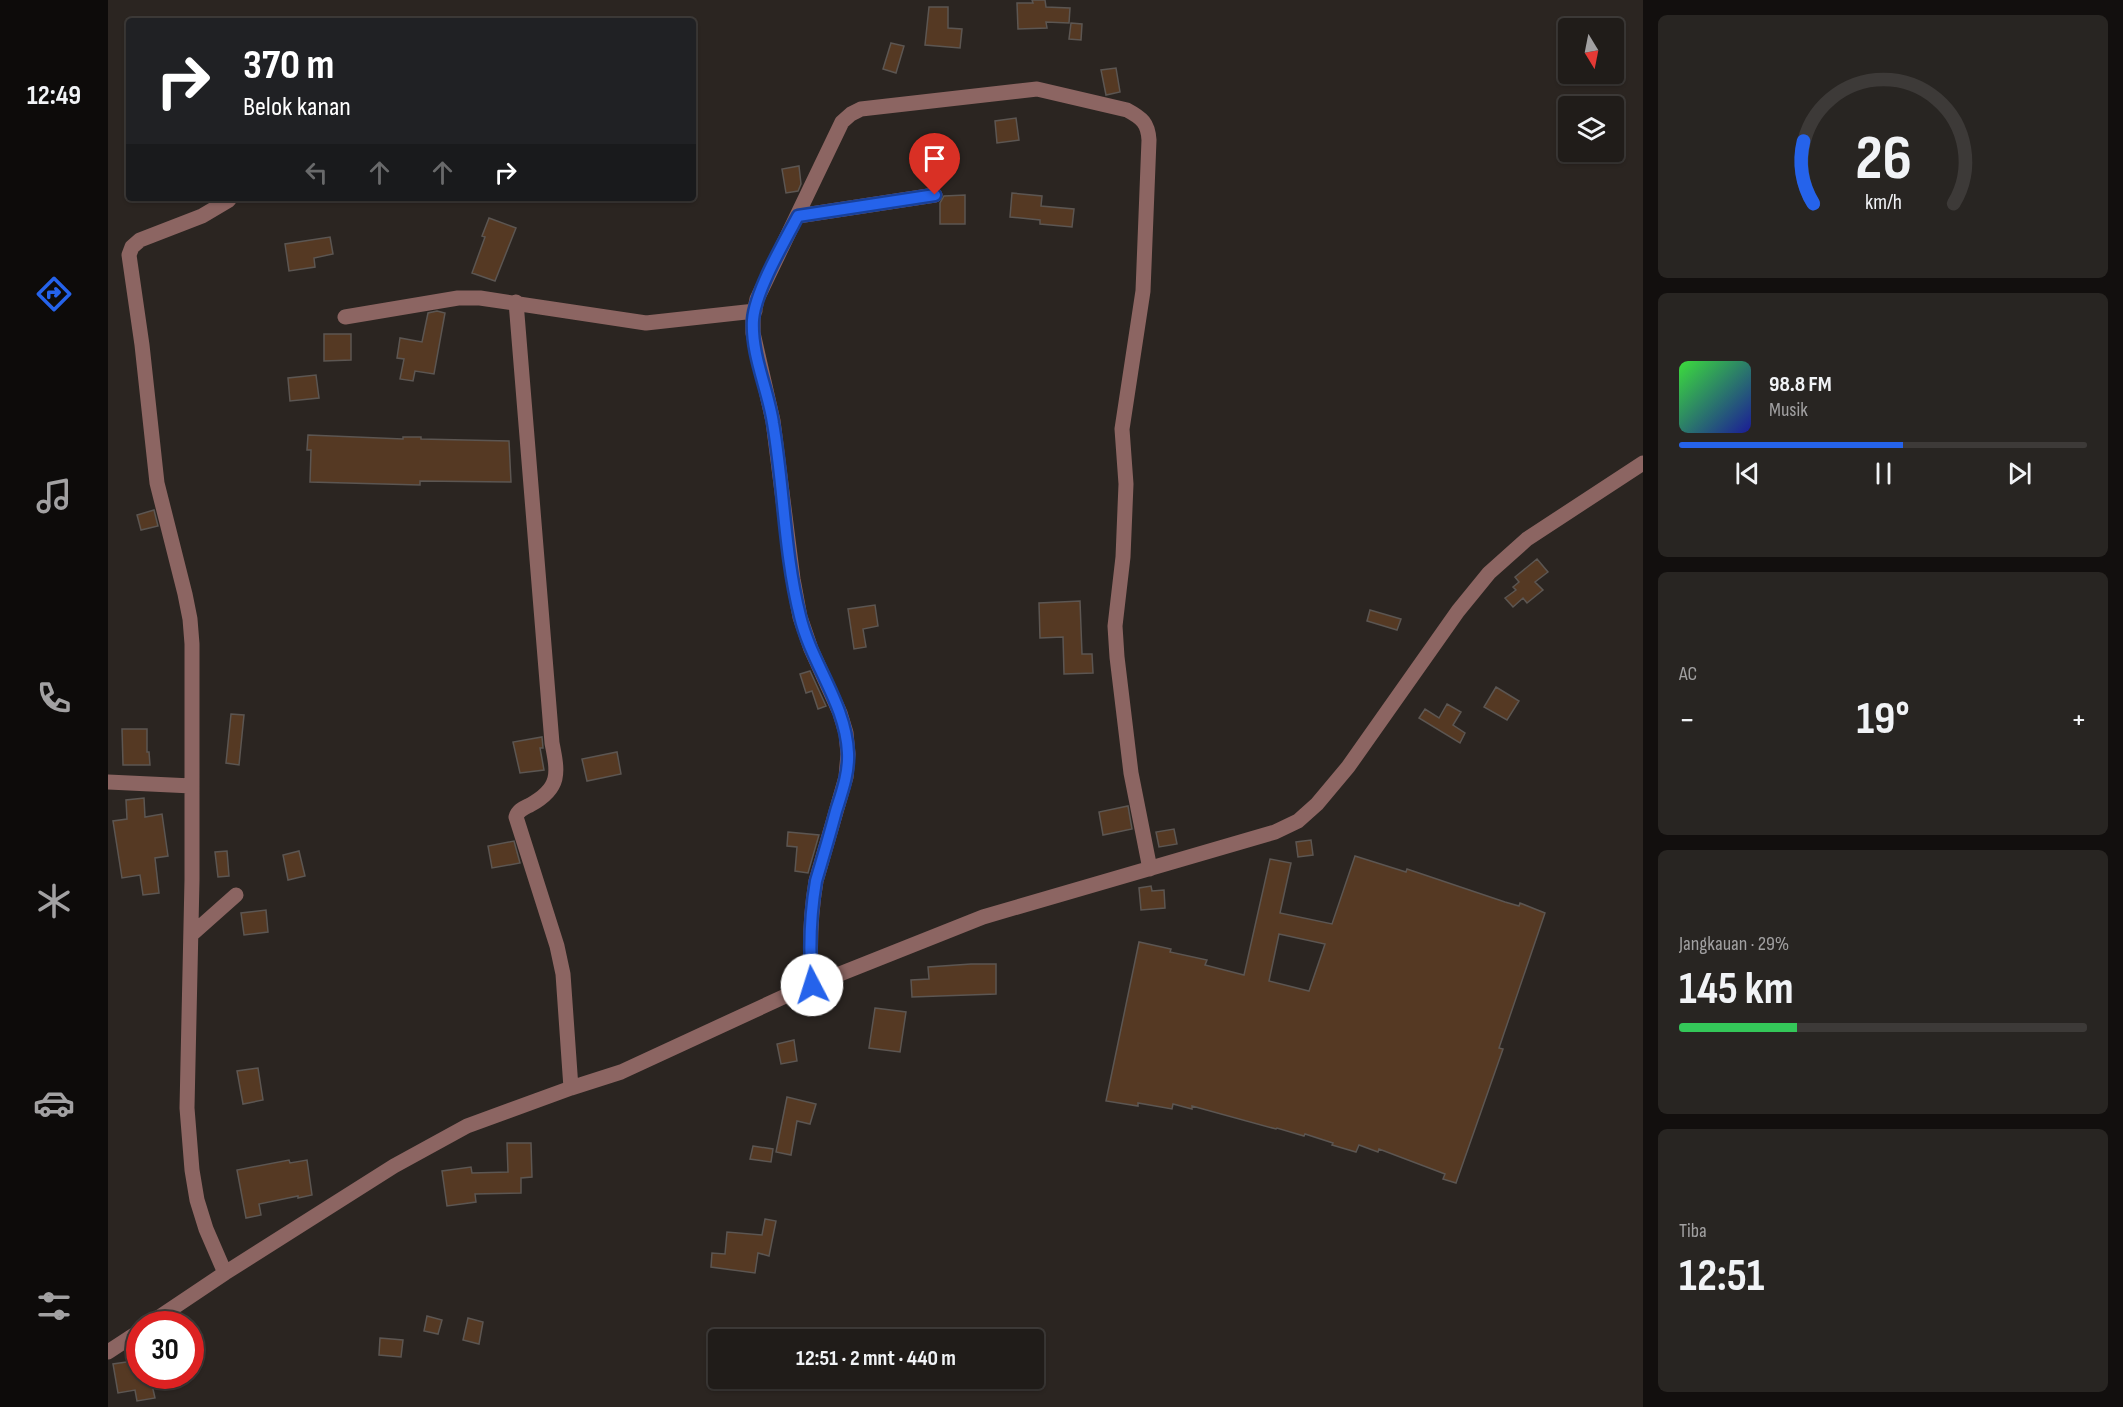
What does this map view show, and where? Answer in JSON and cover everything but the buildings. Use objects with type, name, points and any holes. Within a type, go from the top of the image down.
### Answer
[{"type":"street","points":[[812,985],[809,948],[813,898],[846,777],[848,754],[846,733],[840,713],[811,649],[800,617],[773,421],[753,333],[758,299],[842,122],[861,109],[1037,89],[1127,111],[1139,116],[1148,127],[1143,291],[1122,429],[1126,484],[1123,557],[1115,627],[1131,773],[1150,868]]},
{"type":"street","points":[[798,216],[935,195]]},
{"type":"street","points":[[225,1273],[206,1229],[197,1200],[187,1108],[192,786],[190,619],[157,483],[142,345],[129,255],[132,247],[140,240],[202,216],[230,201]]},
{"type":"street","points":[[345,317],[458,298],[516,302],[646,323],[755,311]]},
{"type":"street","points":[[516,302],[552,743],[557,767],[556,779],[549,792],[519,811],[516,817],[563,974],[571,1088]]},
{"type":"street","points":[[168,1311],[394,1167],[467,1126],[621,1072],[812,985],[983,917],[1275,832],[1298,821],[1317,804],[1348,767],[1458,611],[1490,573],[1527,539],[1643,463]]},
{"type":"street","points":[[108,782],[192,786]]},
{"type":"street","points":[[190,935],[236,895]]},
{"type":"street","points":[[108,1352],[126,1340]]},
{"type":"route","points":[[812,985],[809,948],[813,898],[846,777],[848,754],[846,733],[840,713],[811,649],[800,617],[773,421],[755,346],[753,318],[758,299],[798,216],[935,195]]}]
